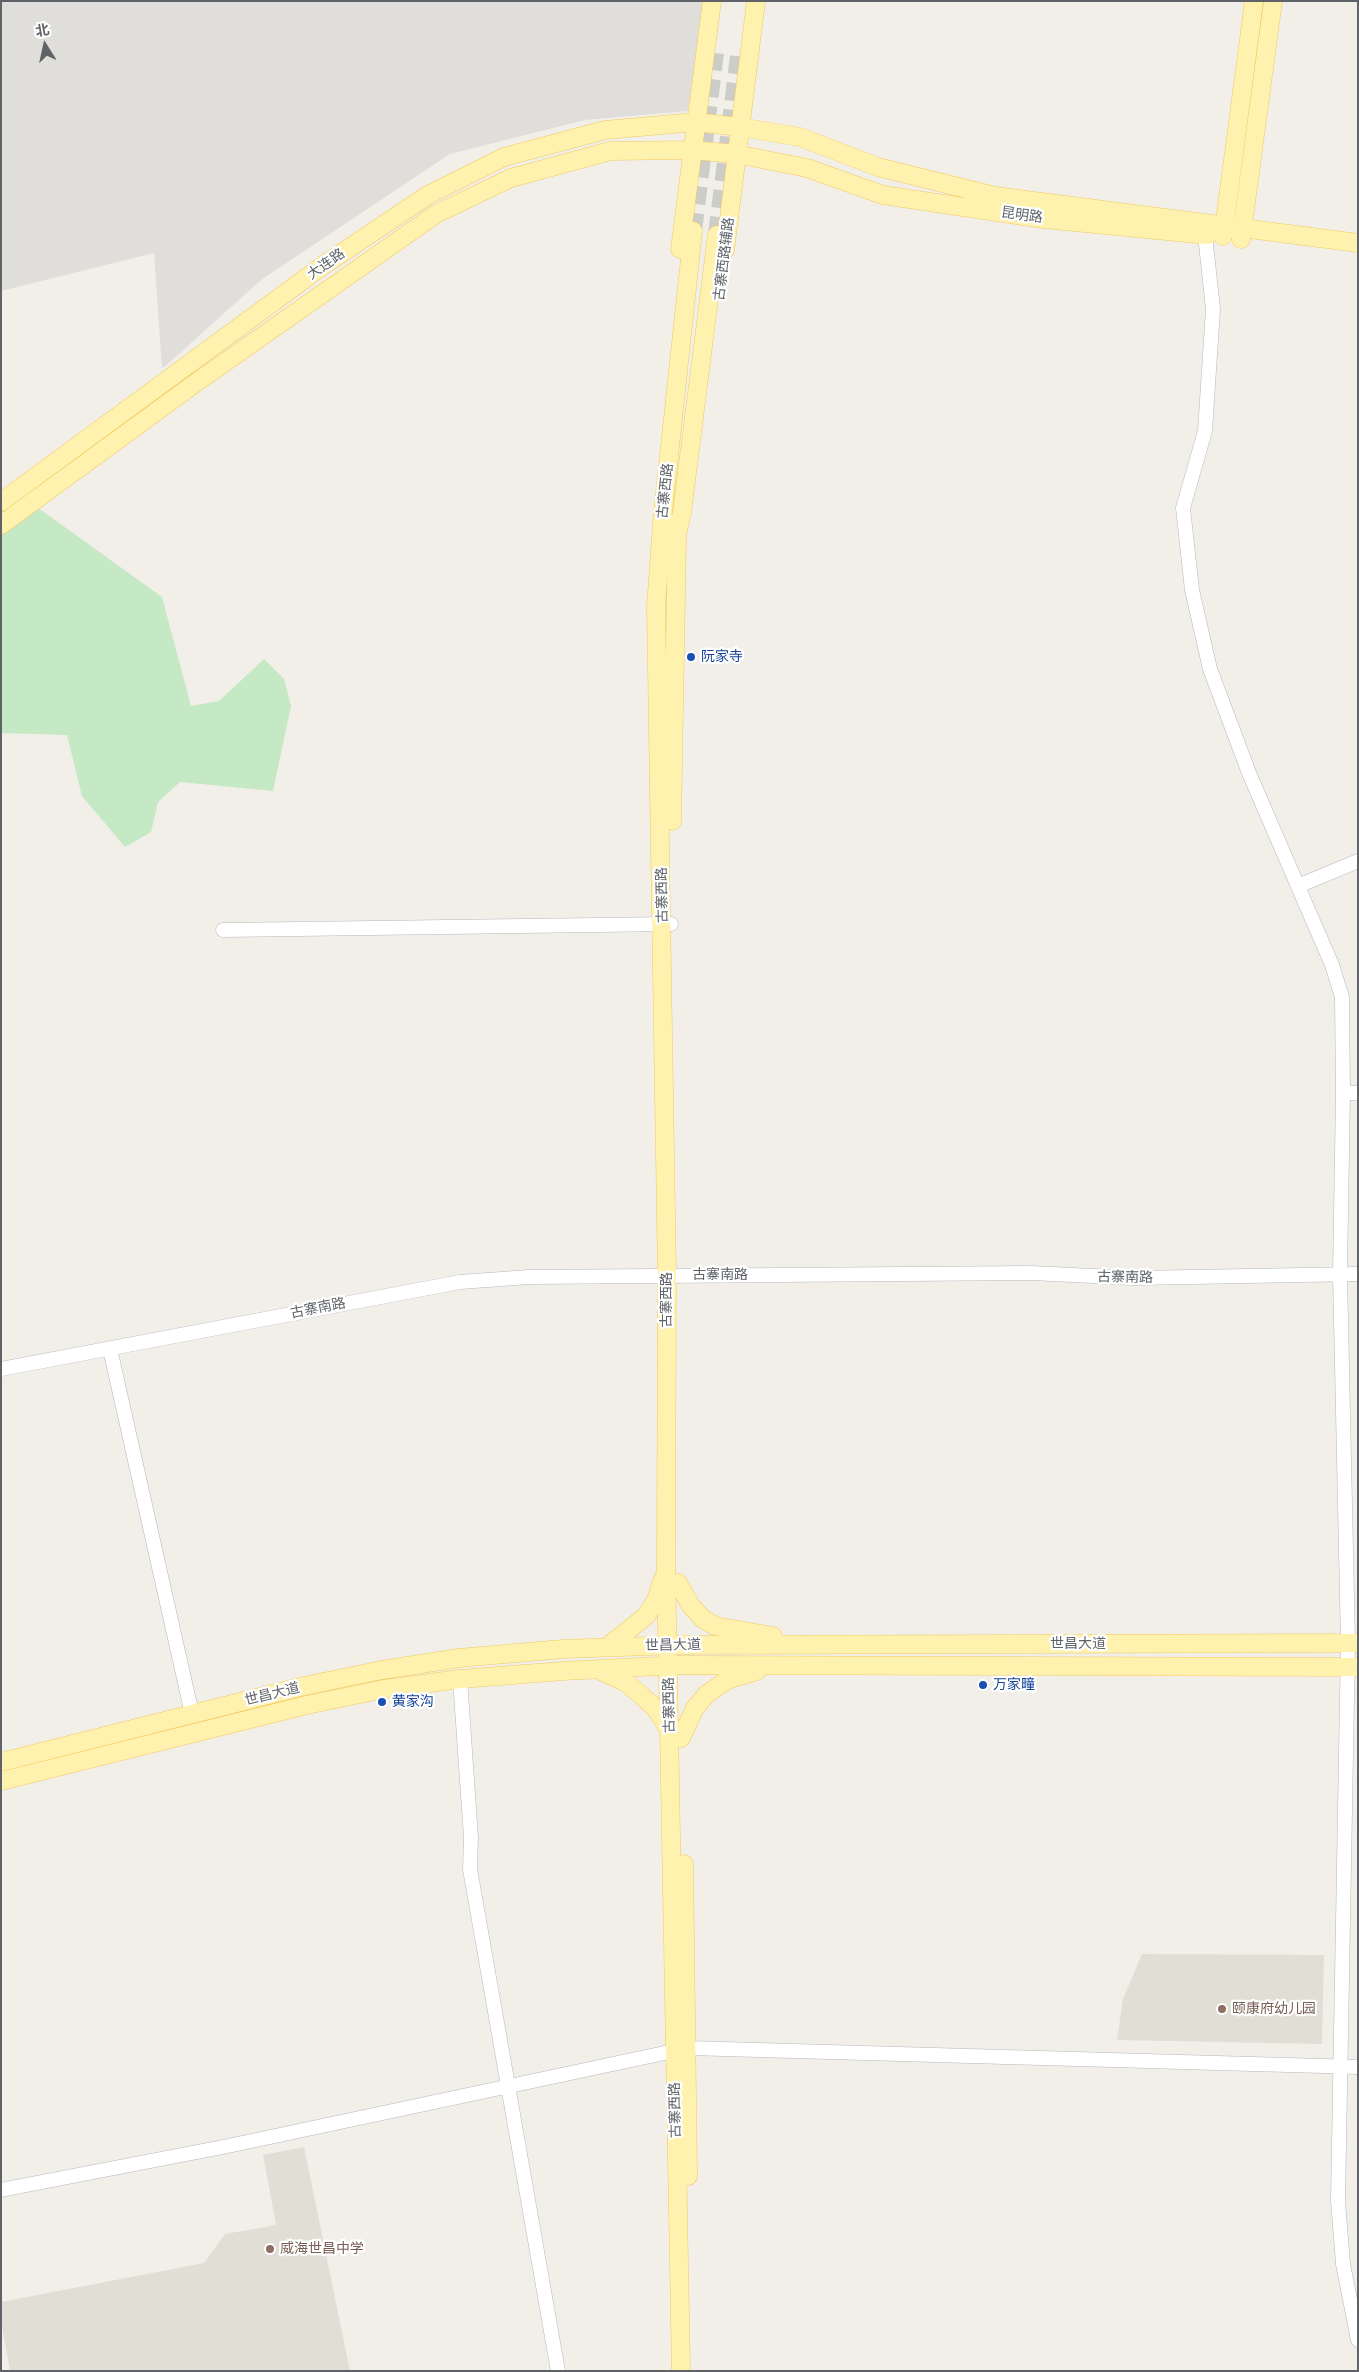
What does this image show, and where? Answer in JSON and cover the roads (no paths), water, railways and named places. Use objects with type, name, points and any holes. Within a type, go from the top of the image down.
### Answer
[{"type":"main road","points":[[663,512],[657,480],[682,221],[712,1]]},
{"type":"main road","points":[[715,53],[721,1]]},
{"type":"main road","points":[[739,56],[746,1]]},
{"type":"main road","name":"古寨西路辅路","points":[[682,512],[695,494],[756,1]]},
{"type":"main road","points":[[1215,230],[1254,1]]},
{"type":"main road","points":[[1241,234],[1272,1]]},
{"type":"main road","name":"昆明路","points":[[696,122],[800,137],[878,167],[995,196],[1358,254]]},
{"type":"main road","name":"大连路","points":[[1,502],[321,267],[428,195],[504,158],[605,130],[696,122]]},
{"type":"main road","name":"昆明路","points":[[692,150],[736,154],[807,168],[883,195],[1044,219],[1215,230]]},
{"type":"main road","name":"大连路","points":[[1,525],[194,384],[436,214],[511,178],[610,151],[692,150]]},
{"type":"main road","name":"古寨西路","points":[[690,2371],[673,1666],[678,1583],[670,1276],[667,924],[656,606],[663,512],[693,231]]},
{"type":"main road","name":"古寨西路","points":[[667,924],[677,534],[682,512],[717,234]]},
{"type":"main road","name":"昆明路","points":[[1241,234],[1358,243]]},
{"type":"main road","name":"古寨西路","points":[[670,1276],[666,1567],[673,1645]]},
{"type":"main road","points":[[607,1648],[646,1616],[656,1600],[666,1567]]},
{"type":"main road","points":[[678,1583],[691,1606],[703,1619],[715,1626],[776,1636],[802,1645]]},
{"type":"main road","name":"世昌大道","points":[[1,1762],[304,1686],[382,1670],[459,1658],[673,1645],[1353,1643]]},
{"type":"main road","name":"世昌大道","points":[[1,1781],[307,1705],[384,1689],[460,1679],[599,1669],[673,1666],[1352,1667]]},
{"type":"main road","points":[[599,1669],[625,1682],[640,1695],[657,1710],[675,1735],[707,1694],[728,1680],[775,1666]]},
{"type":"main road","name":"古寨西路","points":[[681,2050],[681,2371]]},
{"type":"street","points":[[1215,230],[1205,431],[1183,508],[1192,590],[1210,669],[1249,773],[1332,965],[1342,997],[1343,1093],[1340,1274],[1353,1643],[1338,2201],[1343,2264],[1358,2340]]},
{"type":"street","points":[[1298,886],[1358,861]]},
{"type":"street","points":[[223,930],[667,924]]},
{"type":"street","points":[[1343,1093],[1358,1093]]},
{"type":"street","name":"古寨南路","points":[[1,1369],[339,1303],[460,1282],[528,1277],[1030,1273],[1135,1278],[1358,1274]]},
{"type":"street","points":[[110,1349],[192,1714]]},
{"type":"street","points":[[460,1679],[470,1838],[470,1869],[558,2371]]},
{"type":"street","points":[[1,2190],[228,2146],[681,2050],[1358,2067]]},
{"type":"tunnel","points":[[693,231],[715,53]]},
{"type":"tunnel","points":[[717,235],[739,56]]},
{"type":"place","name":"阮家寺","points":[[691,657]]},
{"type":"place","name":"万家疃","points":[[983,1685]]},
{"type":"place","name":"黄家沟","points":[[382,1702]]},
{"type":"place","name":"颐康府幼儿园","points":[[1222,2009]]},
{"type":"place","name":"威海世昌中学","points":[[270,2249]]}]
